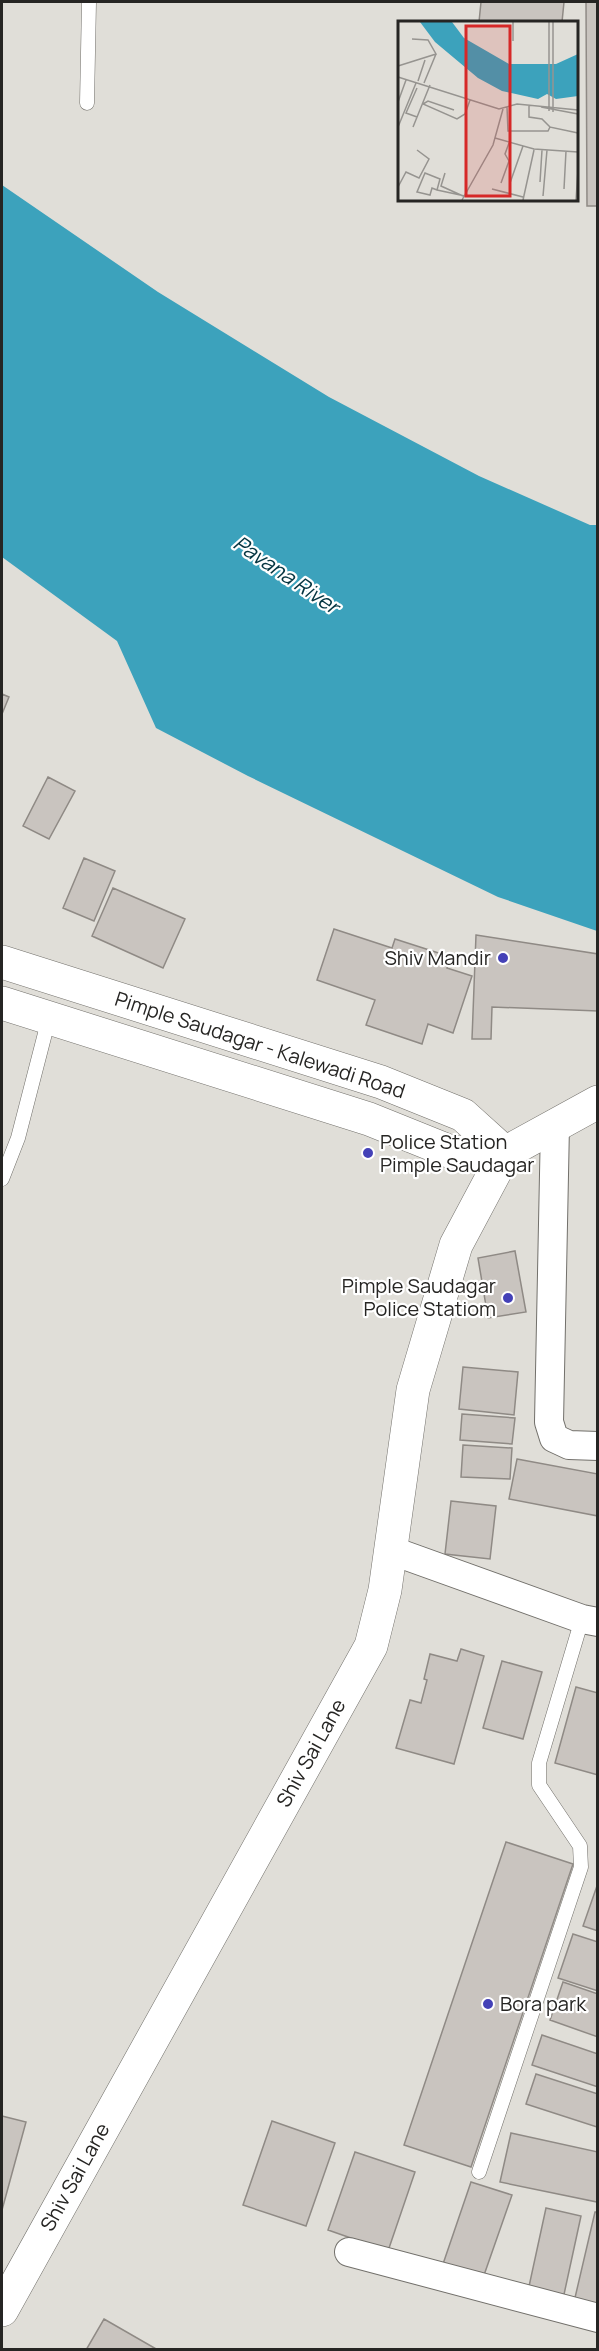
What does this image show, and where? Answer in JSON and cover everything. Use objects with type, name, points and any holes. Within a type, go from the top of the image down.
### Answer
[{"type":"street","name":"Pimple Saudagar - Kalewadi Road","points":[[2,962],[381,1082],[463,1115],[505,1153]]},
{"type":"street","name":"Pimple Saudagar - Kalewadi Road","points":[[2,1003],[369,1119],[451,1152],[505,1153]]},
{"type":"street","points":[[505,1153],[597,1102]]},
{"type":"street","points":[[555,1125],[549,1422],[554,1438],[569,1445],[597,1446]]},
{"type":"street","name":"Shiv Sai Lane","points":[[2,2310],[371,1646],[385,1590],[413,1390],[456,1245],[505,1153]]},
{"type":"street","points":[[390,1550],[590,1621]]},
{"type":"street","points":[[349,2252],[597,2318]]},
{"type":"lane","points":[[87,103],[89,2]]},
{"type":"lane","points":[[2,1179],[18,1138],[49,1018]]},
{"type":"lane","points":[[479,2172],[581,1868],[580,1846],[539,1785],[539,1763],[590,1621]]},
{"type":"water","name":"Pavana River","points":[[2,185],[158,292],[329,397],[479,476],[590,525],[597,525],[597,931],[498,897],[248,776],[156,728],[117,641],[2,557]]},
{"type":"building","points":[[481,2],[564,2],[562,21],[479,21]]},
{"type":"building","points":[[586,2],[598,2],[598,206],[587,206]]},
{"type":"building","points":[[2,694],[9,697],[2,714]]},
{"type":"building","points":[[48,777],[75,791],[49,839],[23,826]]},
{"type":"building","points":[[84,858],[115,871],[94,921],[63,908]]},
{"type":"building","points":[[113,888],[185,919],[163,968],[92,936]]},
{"type":"building","points":[[334,929],[392,948],[395,939],[451,957],[447,968],[472,976],[453,1033],[428,1024],[422,1044],[366,1025],[375,1000],[317,980]]},
{"type":"building","points":[[476,935],[598,954],[598,1011],[492,1007],[491,1039],[472,1039]]},
{"type":"building","points":[[515,1251],[526,1312],[488,1318],[478,1258]]},
{"type":"building","points":[[463,1367],[518,1372],[514,1415],[459,1409]]},
{"type":"building","points":[[462,1414],[515,1418],[512,1444],[460,1440]]},
{"type":"building","points":[[463,1445],[512,1448],[510,1479],[461,1477]]},
{"type":"building","points":[[517,1459],[598,1474],[598,1516],[509,1499]]},
{"type":"building","points":[[451,1501],[496,1506],[490,1559],[445,1554]]},
{"type":"building","points":[[461,1649],[484,1656],[454,1764],[396,1748],[410,1700],[421,1703],[430,1654],[457,1661]]},
{"type":"building","points":[[502,1661],[542,1672],[523,1739],[483,1728]]},
{"type":"building","points":[[576,1687],[598,1693],[598,1775],[555,1763]]},
{"type":"building","name":"Bora park","points":[[506,1842],[573,1864],[471,2167],[404,2145]]},
{"type":"building","points":[[598,1883],[598,1931],[583,1926]]},
{"type":"building","points":[[573,1934],[598,1942],[598,1991],[558,1978]]},
{"type":"building","points":[[563,1982],[598,1994],[598,2037],[550,2020]]},
{"type":"building","points":[[542,2035],[598,2054],[598,2087],[532,2065]]},
{"type":"building","points":[[536,2074],[598,2094],[597,2127],[526,2104]]},
{"type":"building","points":[[2,2116],[26,2122],[2,2210]]},
{"type":"building","points":[[272,2121],[335,2143],[306,2226],[243,2205]]},
{"type":"building","points":[[511,2133],[598,2152],[597,2202],[500,2182]]},
{"type":"building","points":[[355,2152],[415,2172],[388,2251],[328,2230]]},
{"type":"building","points":[[471,2182],[512,2195],[483,2278],[443,2264]]},
{"type":"building","points":[[546,2208],[581,2216],[563,2299],[528,2291]]},
{"type":"building","points":[[595,2212],[598,2212],[598,2307],[574,2302]]},
{"type":"building","points":[[104,2319],[158,2350],[86,2350]]},
{"type":"place","name":"Shiv Mandir","points":[[503,958]]},
{"type":"place","name":"Police Station Pimple Saudagar","points":[[368,1153]]},
{"type":"place","name":"Pimple Saudagar Police Statiom","points":[[508,1298]]},
{"type":"place","name":"Bora park","points":[[488,2004]]}]
